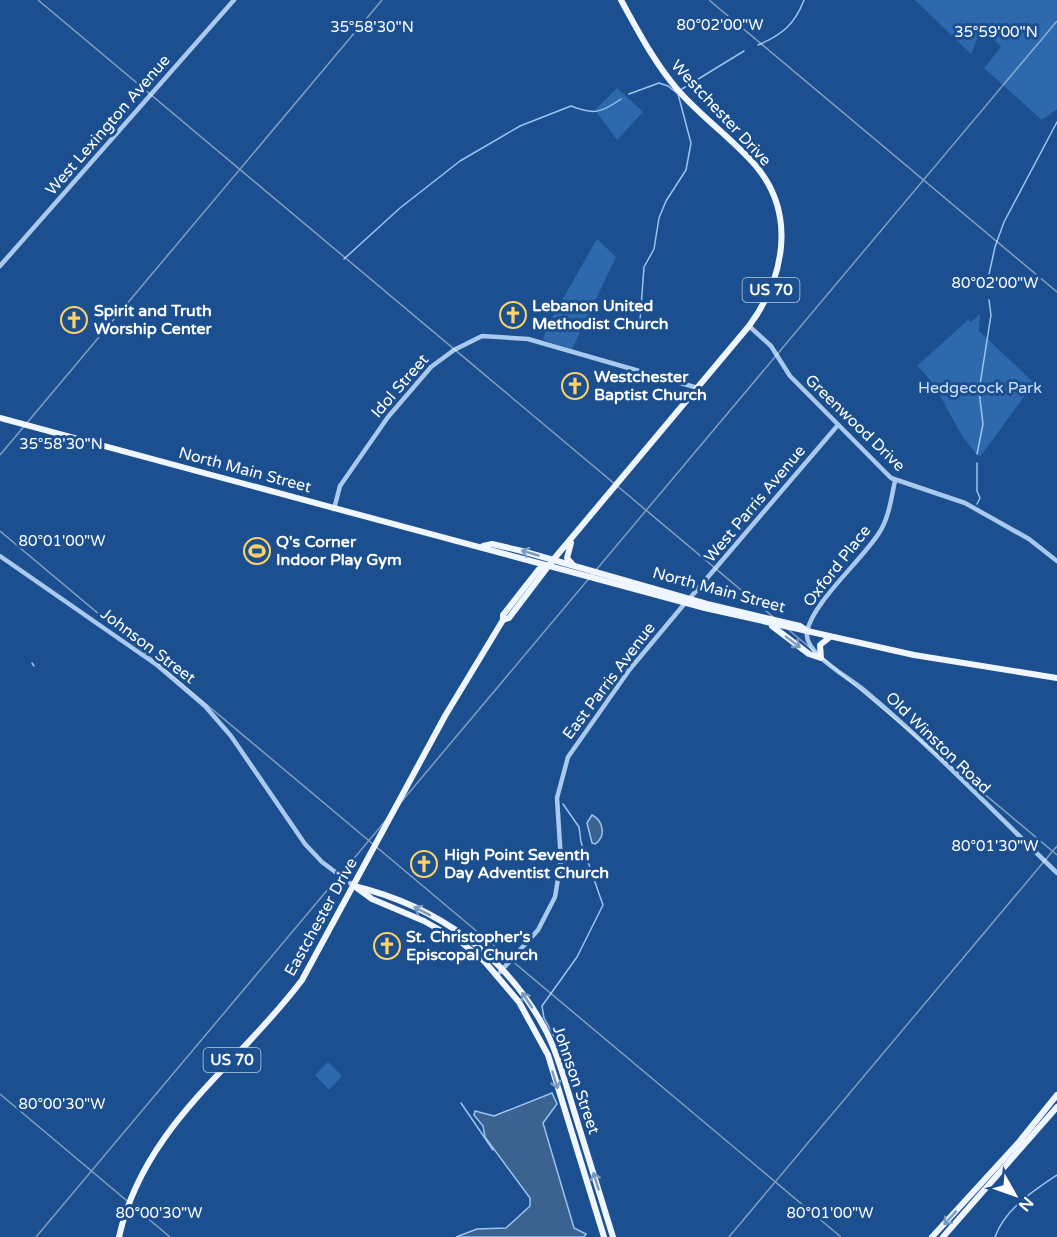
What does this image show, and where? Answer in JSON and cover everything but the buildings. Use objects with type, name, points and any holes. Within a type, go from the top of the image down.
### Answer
[{"type":"main road","name":"Westchester Drive","points":[[551,563],[749,327],[766,302],[777,273],[782,235],[778,209],[768,185],[756,167],[689,102],[662,70],[621,0]]},
{"type":"main road","name":"North Main Street","points":[[0,418],[334,509],[483,546],[489,551],[522,559],[576,567],[688,600],[800,626],[807,630]]},
{"type":"main road","points":[[576,567],[568,560],[567,553],[579,530]]},
{"type":"main road","name":"North Main Street","points":[[483,546],[492,544],[551,563],[766,622],[830,637],[963,664],[1057,678]]},
{"type":"main road","points":[[522,559],[530,566],[532,573],[524,588]]},
{"type":"main road","name":"Eastchester Drive","points":[[119,1237],[130,1198],[164,1135],[290,996],[314,962],[445,716],[503,620],[503,615],[539,569],[551,563]]},
{"type":"main road","name":"Eastchester Drive","points":[[503,620],[509,618],[551,563]]},
{"type":"main road","points":[[766,622],[809,654],[821,658],[820,645],[830,637]]},
{"type":"main road","name":"Johnson Street","points":[[354,886],[396,900],[446,924],[481,947],[504,968],[538,1017],[555,1052],[613,1237]]},
{"type":"main road","name":"Johnson Street","points":[[354,886],[372,899],[417,918],[461,942],[497,974],[526,1012],[548,1055],[604,1237]]},
{"type":"main road","points":[[932,1237],[1019,1142],[1057,1095]]},
{"type":"main road","points":[[943,1237],[1057,1107]]},
{"type":"street","name":"West Lexington Avenue","points":[[0,266],[234,0]]},
{"type":"street","name":"Greenwood Drive","points":[[749,327],[771,346],[790,376],[895,481],[947,495],[971,506],[1029,539],[1057,561]]},
{"type":"street","name":"Idol Street","points":[[334,509],[340,486],[388,417],[430,367],[454,350],[482,336],[528,339],[699,388]]},
{"type":"street","name":"West Parris Avenue","points":[[688,600],[838,425]]},
{"type":"street","name":"Oxford Place","points":[[807,630],[819,608],[880,532],[887,518],[895,481]]},
{"type":"street","name":"Johnson Street","points":[[0,556],[157,665],[205,706],[231,736],[305,844],[322,862],[354,886]]},
{"type":"street","name":"East Parris Avenue","points":[[497,974],[538,930],[556,894],[561,861],[556,798],[568,757],[634,664],[688,600]]},
{"type":"street","name":"Old Winston Road","points":[[807,630],[810,647],[821,658],[877,701],[1057,873]]},
{"type":"green space","points":[[915,0],[1057,0],[1057,109],[1042,120],[984,68],[1001,47],[982,27],[971,54]]},
{"type":"green space","points":[[617,88],[643,112],[617,140],[595,110]]},
{"type":"green space","points":[[597,239],[616,257],[572,349],[546,341],[543,339],[548,325]]},
{"type":"green space","name":"Hedgecock Park","points":[[980,314],[979,331],[1034,383],[980,457],[962,435],[935,387],[917,366],[968,320],[971,322]]},
{"type":"green space","points":[[328,1062],[342,1076],[329,1090],[315,1075]]},
{"type":"shaded area","points":[[592,815],[599,821],[602,829],[601,837],[595,844],[592,843],[587,823]]},
{"type":"shaded area","points":[[552,1093],[557,1104],[543,1123],[574,1228],[586,1234],[584,1237],[456,1237],[477,1229],[506,1228],[530,1206],[530,1198],[485,1137],[483,1126],[474,1115],[475,1111],[494,1116]]},
{"type":"waterway","points":[[758,45],[787,28],[804,0]]},
{"type":"waterway","points":[[682,89],[744,51]]},
{"type":"waterway","points":[[629,94],[659,83],[668,86],[678,94],[691,143],[686,170],[666,201],[659,218],[654,249],[644,267],[640,321]]},
{"type":"waterway","points":[[344,259],[400,208],[460,161],[520,126],[571,106],[586,111],[597,111],[621,99]]},
{"type":"waterway","points":[[986,288],[995,247],[1004,222],[1057,122]]},
{"type":"waterway","points":[[977,454],[983,424],[979,391],[991,315],[989,300]]},
{"type":"waterway","points":[[977,463],[977,491],[980,498],[977,504]]},
{"type":"waterway","points":[[563,804],[579,827],[581,842],[603,905],[577,957],[542,1006],[544,1018],[575,1075],[569,1082]]},
{"type":"waterway","points":[[461,1103],[493,1150]]},
{"type":"waterway","points":[[995,1237],[1013,1209],[1029,1194],[1057,1175]]},
{"type":"place","name":"Lebanon United Methodist Church","points":[[513,315]]},
{"type":"place","name":"Spirit and Truth Worship Center","points":[[74,320]]},
{"type":"place","name":"Westchester Baptist Church","points":[[575,386]]},
{"type":"place","name":"Q's Corner Indoor Play Gym","points":[[257,551]]},
{"type":"place","name":"High Point Seventh Day Adventist Church","points":[[424,864]]},
{"type":"place","name":"St. Christopher's Episcopal Church","points":[[387,946]]}]
